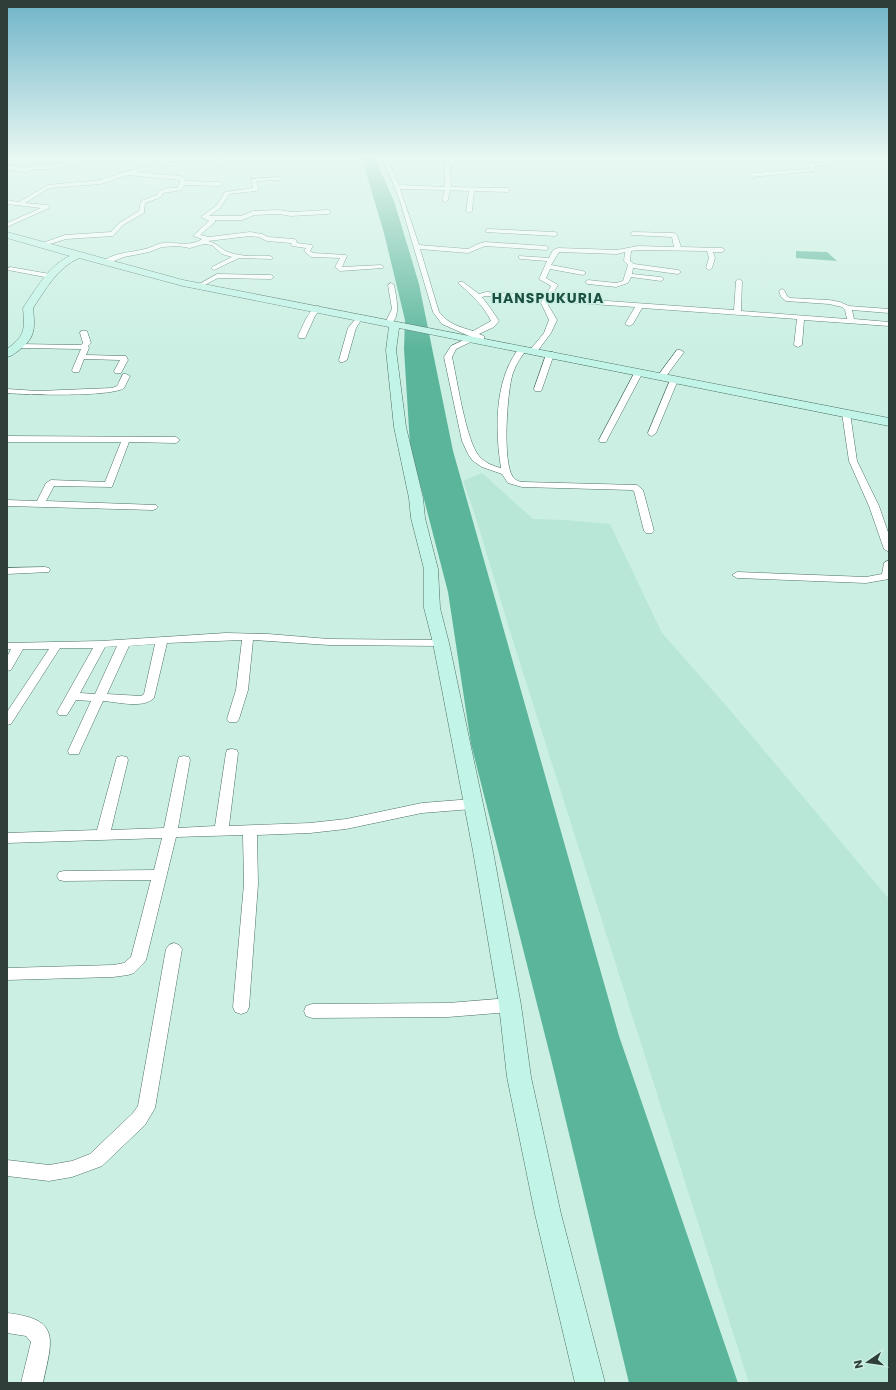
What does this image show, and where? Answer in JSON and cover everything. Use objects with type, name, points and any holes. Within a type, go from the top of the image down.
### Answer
[{"type":"street","points":[[40,245],[65,237],[113,234],[121,224],[126,221]]},
{"type":"street","points":[[213,221],[196,236],[214,244],[218,250],[238,256],[270,258]]},
{"type":"street","points":[[408,221],[438,316],[451,326],[472,337],[486,342],[889,422]]},
{"type":"street","points":[[488,231],[557,232],[546,248]]},
{"type":"street","points":[[104,263],[122,255],[147,251],[161,245],[178,244],[190,246],[227,236],[257,234],[265,238],[294,240],[294,245],[310,246],[307,251],[311,255],[344,256],[338,267],[340,269],[381,267]]},
{"type":"street","points":[[633,234],[674,236],[678,249]]},
{"type":"street","points":[[7,235],[104,263],[199,286],[318,308],[438,333],[472,337]]},
{"type":"street","points":[[416,247],[471,251],[478,245],[485,244],[558,250],[628,251],[638,248],[722,250]]},
{"type":"street","points":[[558,250],[555,251],[542,279],[553,284],[555,287],[545,299],[544,306],[552,315],[553,320],[547,333],[514,361],[509,373],[504,397],[506,472],[514,483],[524,485],[634,487],[638,490],[649,531]]},
{"type":"street","points":[[709,268],[712,260],[710,250]]},
{"type":"street","points":[[628,251],[627,261],[631,266],[678,272]]},
{"type":"street","points":[[7,354],[18,346],[28,334],[30,329],[28,308],[50,276],[65,261],[79,255]]},
{"type":"street","points":[[214,268],[238,256]]},
{"type":"street","points":[[521,257],[551,260]]},
{"type":"street","points":[[588,282],[623,284],[626,282],[631,266]]},
{"type":"street","points":[[548,267],[562,268],[566,271],[583,272]]},
{"type":"street","points":[[10,270],[50,276]]},
{"type":"street","points":[[628,275],[661,279]]},
{"type":"street","points":[[199,286],[217,276],[271,277]]},
{"type":"street","points":[[737,314],[739,281]]},
{"type":"street","points":[[460,283],[478,296],[495,321],[449,351],[448,357],[466,441],[471,452],[479,463],[486,467],[506,472]]},
{"type":"street","points":[[391,285],[395,309],[391,350],[400,426],[416,498],[419,523],[432,569],[432,608],[441,643],[472,804],[483,852],[510,1005],[519,1077],[548,1214],[590,1383]]},
{"type":"street","points":[[782,291],[784,297],[788,300],[838,303],[848,308],[889,311]]},
{"type":"street","points":[[478,296],[492,295],[889,324]]},
{"type":"street","points":[[629,324],[639,306]]},
{"type":"street","points":[[302,336],[312,315],[318,308]]},
{"type":"street","points":[[848,308],[852,322]]},
{"type":"street","points":[[343,360],[352,328],[360,317]]},
{"type":"street","points":[[798,345],[801,318]]},
{"type":"street","points":[[76,370],[85,348],[84,347],[87,343],[84,333]]},
{"type":"street","points":[[18,346],[84,347]]},
{"type":"street","points":[[112,358],[118,348]]},
{"type":"street","points":[[662,377],[680,352]]},
{"type":"street","points":[[538,389],[550,354]]},
{"type":"street","points":[[81,357],[121,358],[124,360],[118,371]]},
{"type":"street","points":[[603,440],[639,372]]},
{"type":"street","points":[[7,391],[38,393],[112,390],[120,388],[126,376]]},
{"type":"street","points":[[652,433],[674,380]]},
{"type":"street","points":[[846,413],[853,461],[874,506],[889,550]]},
{"type":"street","points":[[7,439],[176,440]]},
{"type":"street","points":[[40,504],[51,482],[109,485],[126,440]]},
{"type":"street","points":[[7,503],[154,507]]},
{"type":"street","points":[[737,575],[866,580],[886,576],[889,563]]},
{"type":"street","points":[[7,571],[45,570]]},
{"type":"street","points":[[7,646],[56,646],[248,636],[329,642],[441,643]]},
{"type":"street","points":[[233,719],[242,690],[248,636]]},
{"type":"street","points":[[72,696],[142,700],[147,698],[150,695],[162,640]]},
{"type":"street","points":[[74,751],[125,642]]},
{"type":"street","points":[[63,712],[102,644]]},
{"type":"street","points":[[7,668],[19,646]]},
{"type":"street","points":[[7,721],[56,646]]},
{"type":"street","points":[[222,832],[232,753]]},
{"type":"street","points":[[103,834],[122,760]]},
{"type":"street","points":[[7,974],[114,971],[128,969],[138,960],[170,832],[184,760]]},
{"type":"street","points":[[7,838],[310,828],[346,824],[422,808],[472,804]]},
{"type":"street","points":[[241,1007],[251,884],[250,831]]},
{"type":"street","points":[[64,876],[160,875]]},
{"type":"street","points":[[7,1168],[49,1173],[72,1169],[96,1160],[139,1119],[146,1108],[174,948]]},
{"type":"street","points":[[312,1011],[448,1010],[510,1005]]},
{"type":"street","points":[[7,1323],[30,1327],[37,1332],[40,1337],[41,1342],[32,1383]]},
{"type":"shaded area","points":[[380,221],[400,221],[419,284],[453,451],[619,1036],[738,1383],[629,1383],[552,1063],[471,744],[448,592],[410,445],[404,349],[405,320]]},
{"type":"shaded area","points":[[796,251],[827,252],[837,261],[796,258]]},
{"type":"shaded area","points":[[482,473],[533,519],[610,524],[662,633],[730,710],[889,899],[889,1383],[749,1383],[463,481]]},
{"type":"district","name":"HANSPUKURIA","points":[[548,298]]}]
